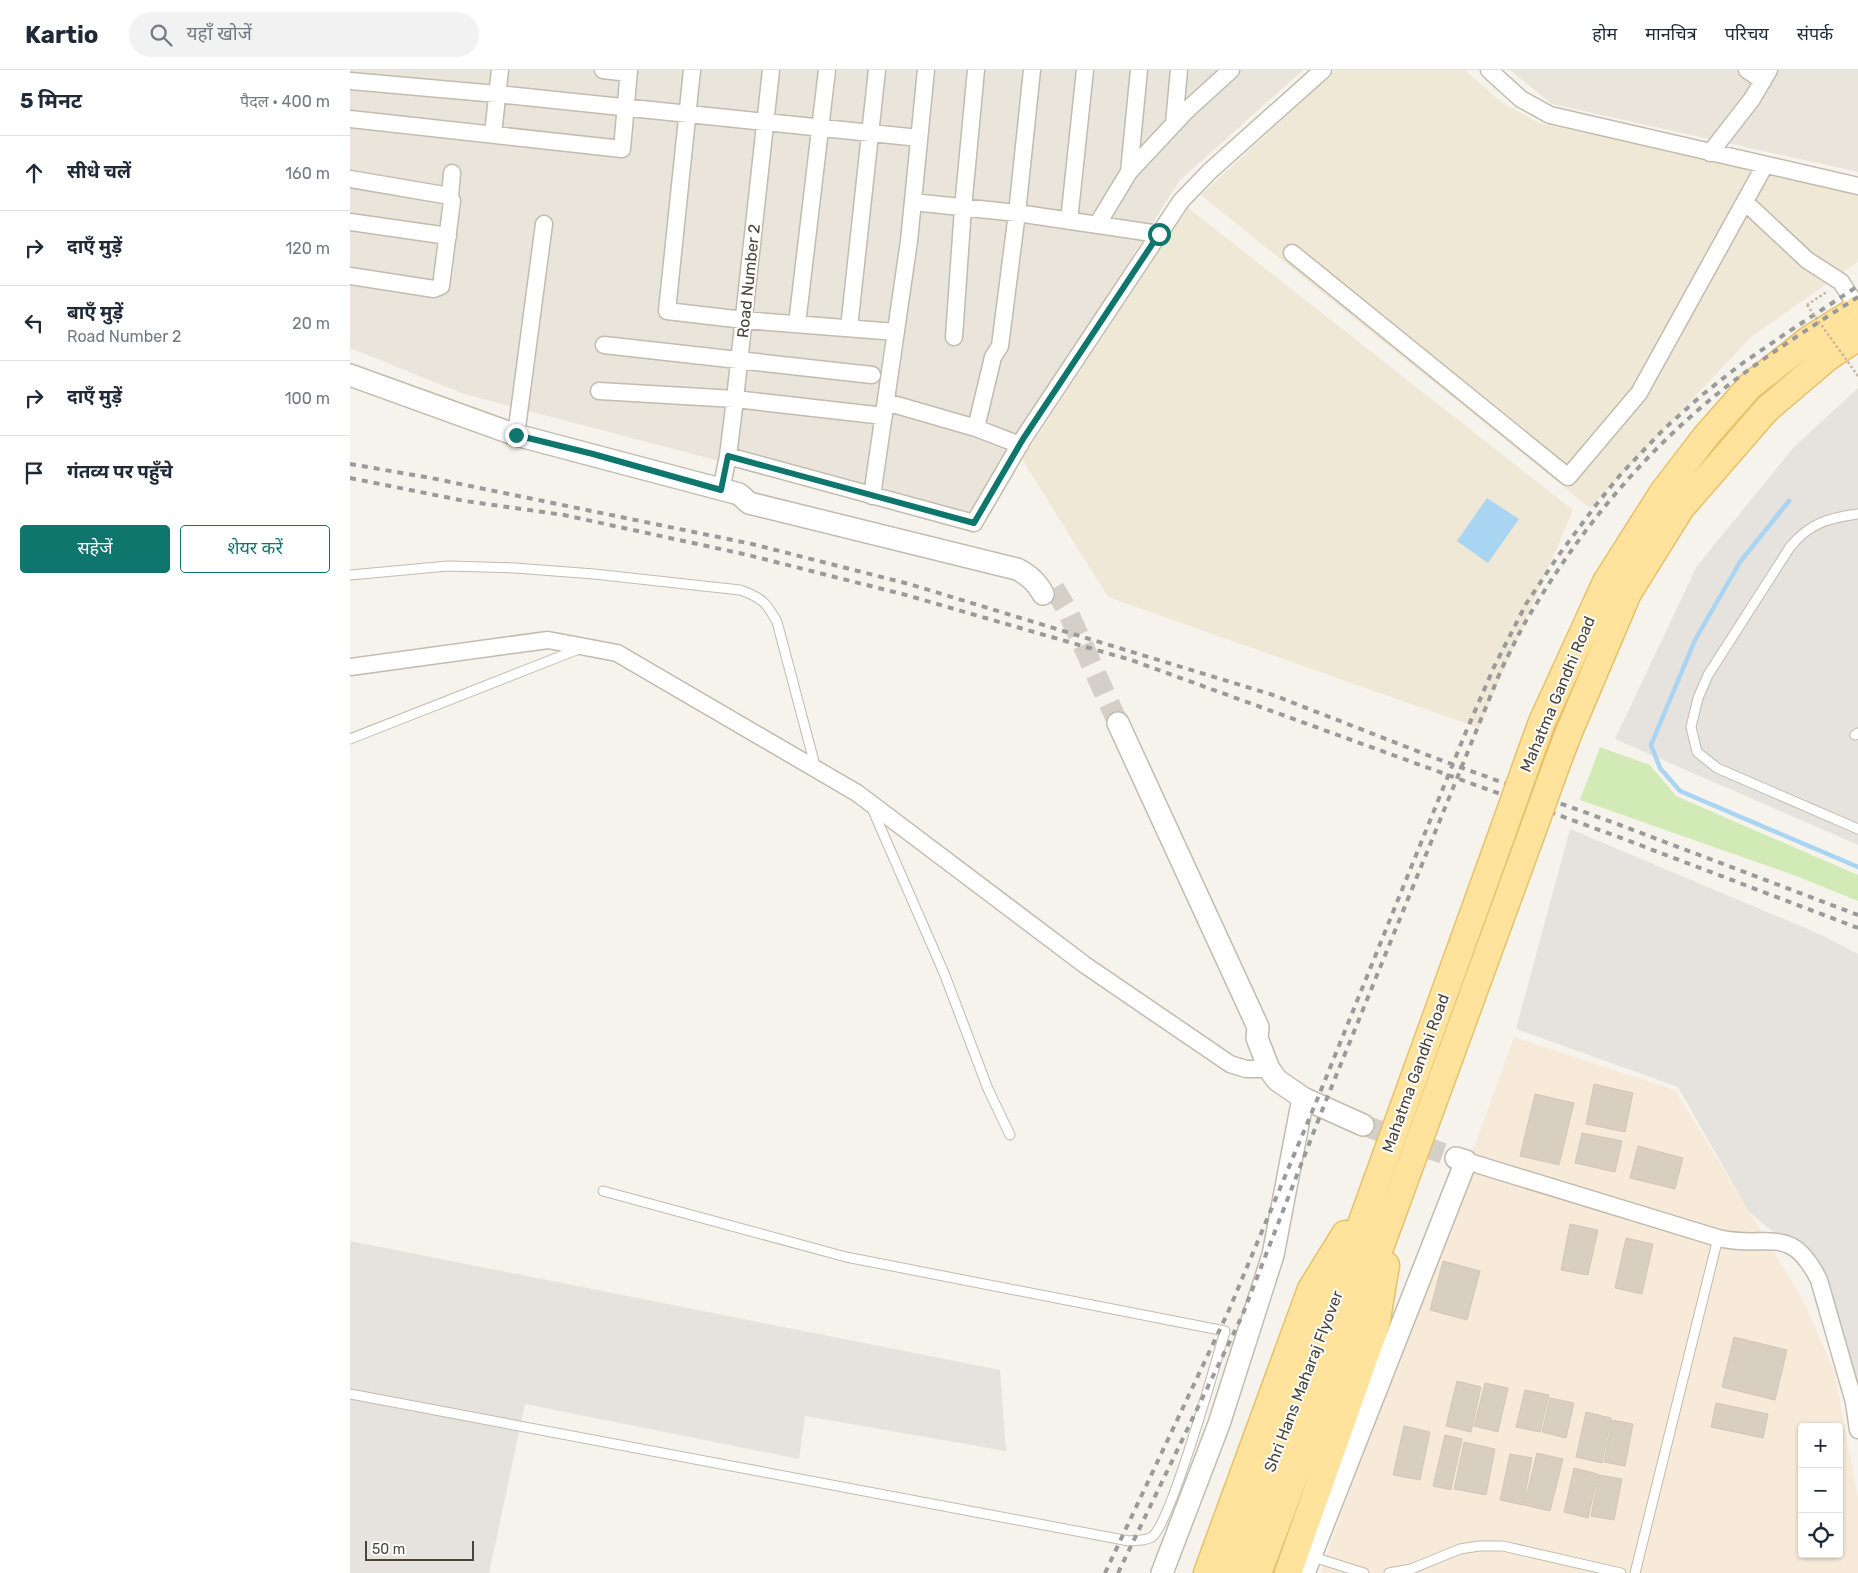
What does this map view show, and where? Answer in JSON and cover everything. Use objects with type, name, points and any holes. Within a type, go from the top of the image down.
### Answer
[{"type":"main road","name":"Mahatma Gandhi Road","points":[[1374,1189],[1542,722],[1606,582],[1663,492],[1706,436],[1750,386],[1811,338],[1858,308]]},
{"type":"main road","name":"Mahatma Gandhi Road","points":[[1398,1195],[1556,766],[1628,593],[1681,508],[1767,409],[1827,358],[1858,338]]},
{"type":"main road","name":"Shri Hans Maharaj Flyover","points":[[1258,1573],[1346,1304],[1374,1189]]},
{"type":"main road","points":[[1208,1573],[1311,1289],[1374,1189]]},
{"type":"main road","name":"Shri Hans Maharaj Flyover","points":[[1231,1573],[1346,1304],[1398,1195]]},
{"type":"main road","points":[[1288,1573],[1376,1325],[1398,1195]]},
{"type":"street","points":[[493,134],[500,70]]},
{"type":"street","points":[[350,119],[622,149],[629,72],[603,70]]},
{"type":"street","points":[[692,70],[667,311],[744,320],[896,332]]},
{"type":"street","name":"Road Number 2","points":[[730,492],[728,456],[772,70]]},
{"type":"street","points":[[797,324],[826,70]]},
{"type":"street","points":[[849,328],[876,70]]},
{"type":"street","points":[[872,496],[913,202],[926,70]]},
{"type":"street","points":[[954,337],[963,208],[976,70]]},
{"type":"street","points":[[976,428],[993,357],[1000,346],[1018,213],[1032,70]]},
{"type":"street","points":[[1070,221],[1085,70]]},
{"type":"street","points":[[1129,172],[1139,70]]},
{"type":"street","points":[[1174,124],[1179,70]]},
{"type":"street","points":[[1097,225],[1129,172],[1174,124],[1232,70]]},
{"type":"street","points":[[728,456],[974,523],[1020,445],[1181,201],[1210,170],[1323,70]]},
{"type":"street","points":[[1488,70],[1521,99],[1550,115],[1858,186]]},
{"type":"street","points":[[1710,153],[1752,99],[1766,76],[1747,70]]},
{"type":"street","points":[[350,81],[497,94],[919,138]]},
{"type":"street","points":[[1292,253],[1568,477],[1639,393],[1765,165]]},
{"type":"street","points":[[350,276],[439,288],[442,283],[452,201],[450,196],[452,173]]},
{"type":"street","points":[[350,179],[450,196]]},
{"type":"street","points":[[913,202],[1018,213],[1159,234]]},
{"type":"street","points":[[1745,202],[1807,260],[1841,282],[1858,308]]},
{"type":"street","points":[[350,222],[448,236]]},
{"type":"street","points":[[516,435],[544,224]]},
{"type":"street","points":[[604,345],[872,375]]},
{"type":"street","points":[[350,375],[516,435],[730,492],[749,503],[1017,568],[1028,574],[1034,581],[1049,591]]},
{"type":"street","points":[[599,391],[885,409],[976,428],[1020,445]]},
{"type":"street","points":[[350,667],[548,640],[617,653],[857,793],[1085,965],[1230,1064],[1246,1069],[1269,1069]]},
{"type":"street","points":[[1112,726],[1247,1032],[1257,1038],[1269,1069],[1277,1080],[1303,1098],[1363,1124]]},
{"type":"street","points":[[1162,1573],[1219,1424],[1273,1255],[1303,1098]]},
{"type":"street","points":[[1307,1565],[1461,1159],[1718,1238],[1735,1242],[1777,1241],[1790,1244],[1810,1262],[1819,1280],[1854,1402],[1858,1430]]},
{"type":"lane","points":[[1858,514],[1838,517],[1819,523],[1802,533],[1790,547],[1708,675],[1698,698],[1691,727],[1697,752],[1716,768],[1858,829]]},
{"type":"lane","points":[[350,575],[448,566],[515,568],[594,574],[740,590],[757,596],[768,605],[777,622],[816,769]]},
{"type":"lane","points":[[350,739],[584,647]]},
{"type":"lane","points":[[869,802],[944,973],[988,1089],[1010,1135]]},
{"type":"lane","points":[[350,1394],[1129,1540],[1143,1540],[1153,1536],[1161,1524],[1185,1463],[1226,1331],[846,1257],[603,1192]]},
{"type":"lane","points":[[1635,1573],[1718,1238]]},
{"type":"lane","points":[[1389,1573],[1411,1569],[1460,1549],[1479,1546],[1503,1546],[1621,1573]]},
{"type":"lane","points":[[1307,1565],[1364,1573]]},
{"type":"path","points":[[1841,282],[1807,305],[1858,376]]},
{"type":"shaded area","points":[[350,70],[1303,70],[1180,180],[963,525],[464,394],[350,348]]},
{"type":"shaded area","points":[[1335,70],[1465,70],[1501,102],[1539,123],[1858,193],[1858,262],[1751,337],[1590,508],[1201,195]]},
{"type":"shaded area","points":[[1510,70],[1858,70],[1858,172],[1552,104]]},
{"type":"shaded area","points":[[1188,208],[1573,510],[1479,728],[1108,597],[1022,459]]},
{"type":"shaded area","points":[[1858,388],[1858,845],[1615,739],[1697,566],[1794,447]]},
{"type":"shaded area","points":[[1570,829],[1824,936],[1858,954],[1858,1428],[1822,1272],[1749,1212],[1678,1087],[1516,1029]]},
{"type":"shaded area","points":[[1514,1037],[1675,1090],[1803,1300],[1834,1371],[1858,1497],[1858,1573],[1321,1573]]},
{"type":"shaded area","points":[[350,1241],[1000,1370],[1006,1451],[805,1416],[799,1459],[525,1404],[489,1573],[350,1573]]},
{"type":"green space","points":[[1600,747],[1650,765],[1676,796],[1858,875],[1858,901],[1799,877],[1580,800]]},
{"type":"water","points":[[1487,498],[1519,519],[1488,563],[1457,541]]},
{"type":"building","points":[[1594,1084],[1633,1093],[1625,1132],[1586,1124]]},
{"type":"building","points":[[1535,1094],[1574,1103],[1559,1165],[1520,1156]]},
{"type":"building","points":[[1582,1133],[1622,1141],[1615,1172],[1575,1163]]},
{"type":"building","points":[[1638,1146],[1683,1158],[1675,1189],[1630,1178]]},
{"type":"building","points":[[1570,1224],[1598,1230],[1588,1275],[1561,1270]]},
{"type":"building","points":[[1626,1238],[1653,1244],[1642,1294],[1615,1288]]},
{"type":"building","points":[[1443,1261],[1480,1271],[1467,1320],[1430,1310]]},
{"type":"building","points":[[1734,1337],[1787,1350],[1775,1400],[1722,1387]]},
{"type":"building","points":[[1457,1381],[1481,1387],[1471,1432],[1446,1426]]},
{"type":"building","points":[[1485,1383],[1508,1388],[1498,1432],[1474,1426]]},
{"type":"building","points":[[1525,1390],[1549,1395],[1540,1432],[1516,1427]]},
{"type":"building","points":[[1550,1398],[1574,1403],[1566,1438],[1542,1432]]},
{"type":"building","points":[[1716,1403],[1768,1414],[1763,1438],[1711,1427]]},
{"type":"building","points":[[1586,1412],[1611,1418],[1602,1463],[1576,1457]]},
{"type":"building","points":[[1612,1420],[1633,1424],[1625,1466],[1604,1462]]},
{"type":"building","points":[[1404,1426],[1430,1432],[1420,1480],[1393,1475]]},
{"type":"building","points":[[1445,1435],[1462,1439],[1451,1490],[1433,1486]]},
{"type":"building","points":[[1464,1442],[1495,1449],[1486,1495],[1454,1489]]},
{"type":"building","points":[[1537,1453],[1563,1459],[1550,1511],[1524,1505]]},
{"type":"building","points":[[1510,1454],[1532,1458],[1523,1505],[1500,1500]]},
{"type":"building","points":[[1574,1468],[1598,1474],[1588,1518],[1564,1512]]},
{"type":"building","points":[[1599,1475],[1622,1479],[1614,1520],[1591,1516]]},
{"type":"waterway","points":[[1789,501],[1740,562],[1695,640],[1651,745],[1660,768],[1680,791],[1858,867]]},
{"type":"tunnel","points":[[1054,588],[1067,610],[1118,723]]},
{"type":"tunnel","points":[[1363,1125],[1456,1158]]},
{"type":"railway","points":[[1105,1573],[1229,1310],[1317,1100],[1465,734],[1494,667],[1526,604],[1558,556],[1596,505],[1621,474],[1664,429],[1702,395],[1740,365],[1858,286]]},
{"type":"railway","points":[[1118,1573],[1242,1316],[1325,1103],[1501,670],[1526,621],[1572,549],[1614,495],[1685,421],[1746,372],[1858,297]]},
{"type":"railway","points":[[350,464],[431,478],[752,544],[909,584],[1273,695],[1435,758],[1620,825],[1858,915]]},
{"type":"railway","points":[[350,478],[465,501],[564,515],[748,555],[906,595],[1131,660],[1616,836],[1858,928]]},
{"type":"route","points":[[516,435],[593,454],[721,490],[728,456],[974,523],[1023,439],[1159,234]]}]
